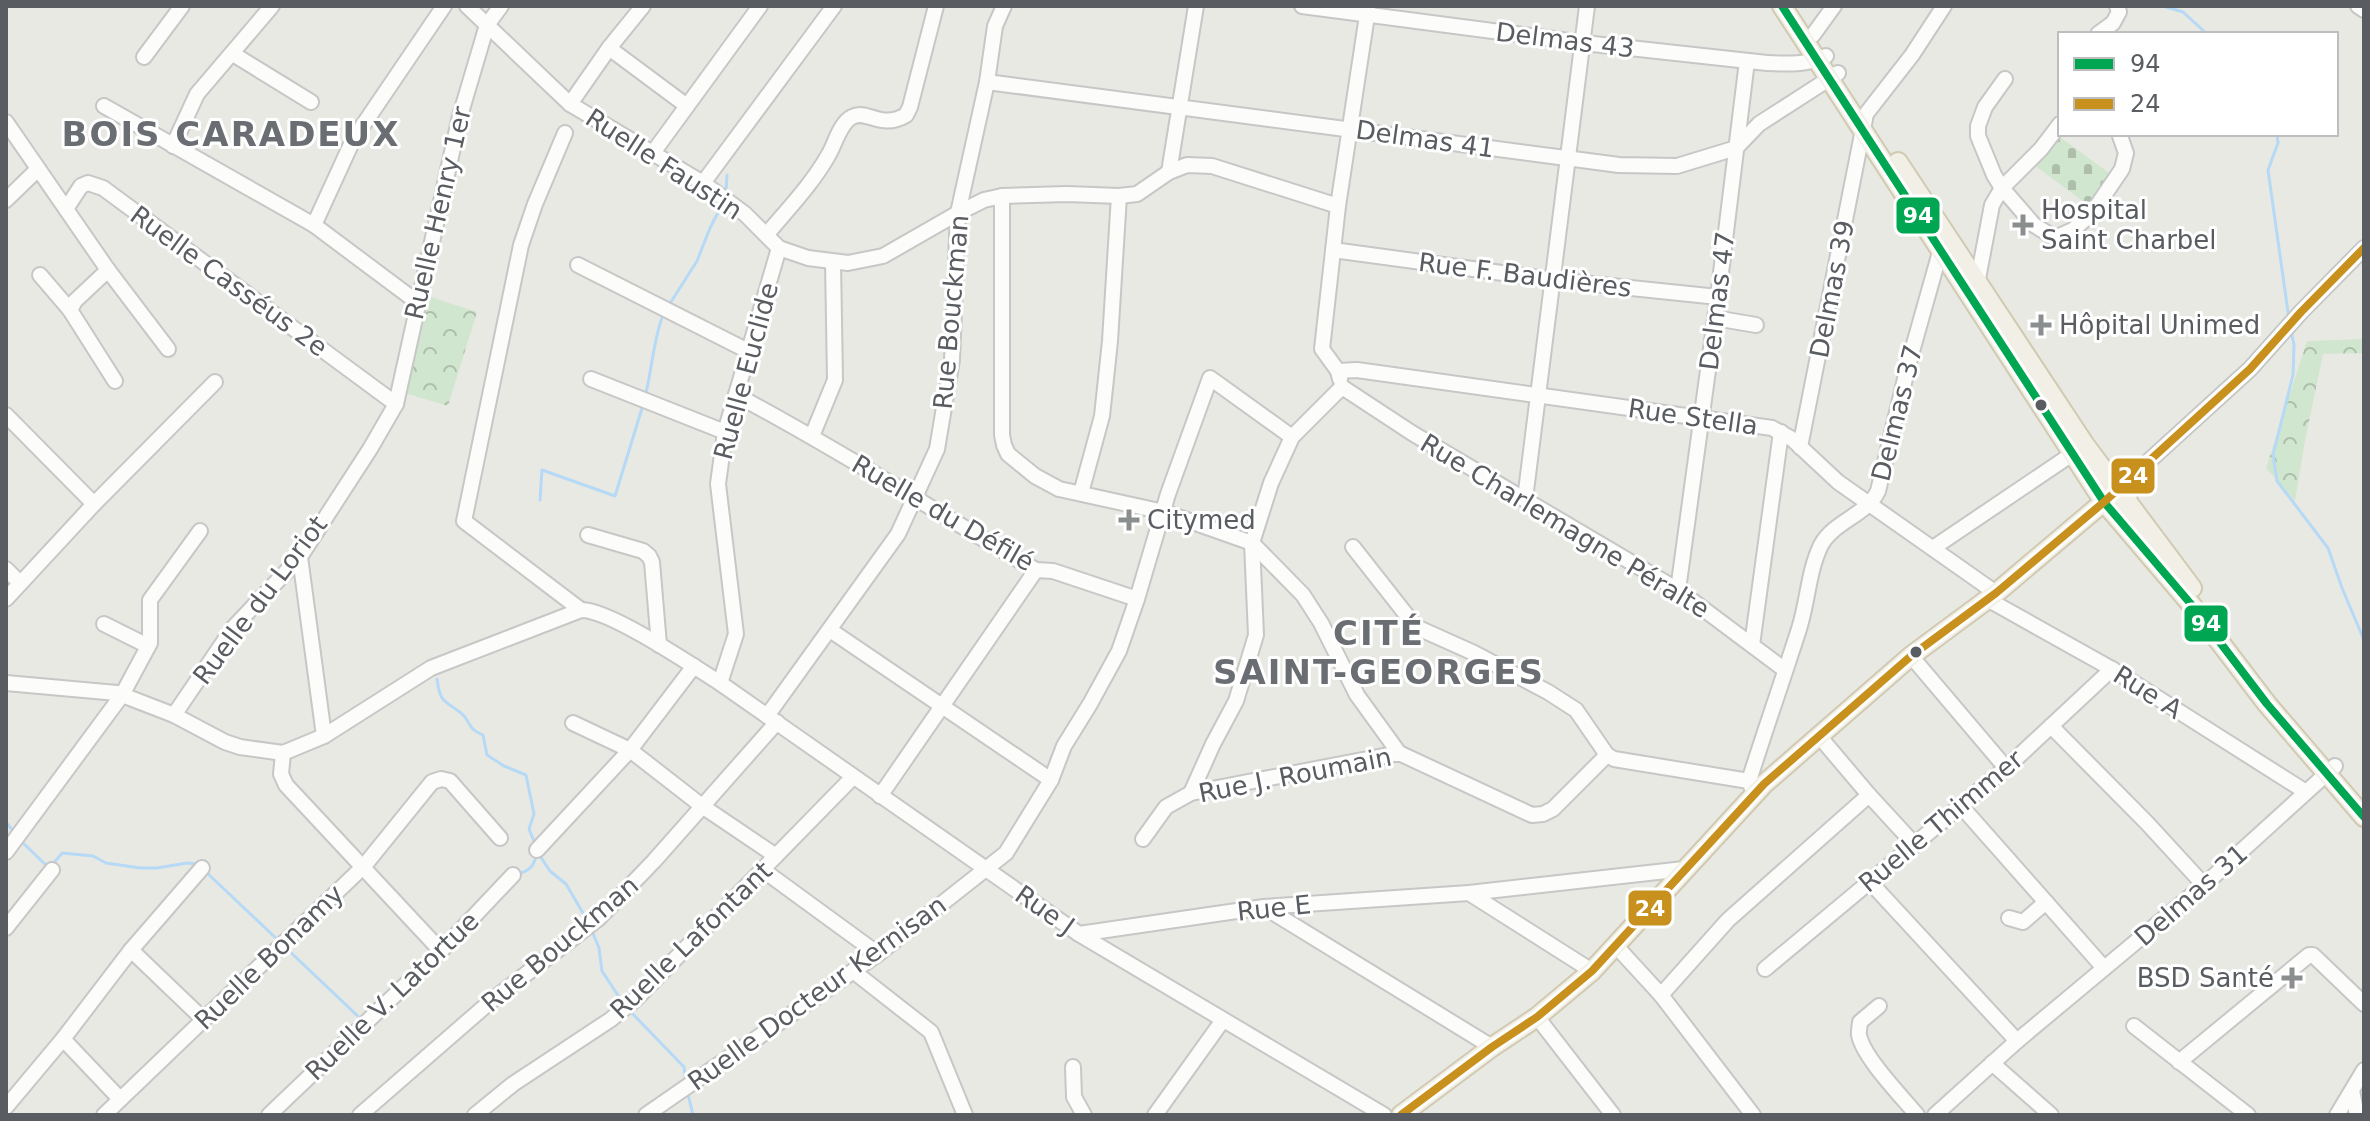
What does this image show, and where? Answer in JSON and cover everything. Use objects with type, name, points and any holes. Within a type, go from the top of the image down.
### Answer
[{"type":"main road","points":[[1782,6],[1865,123],[2079,449],[2190,603],[2267,704],[2364,801]]},
{"type":"main road","points":[[1795,6],[1813,35],[1821,58]]},
{"type":"main road","points":[[1946,249],[1977,284],[2079,449]]},
{"type":"main road","points":[[1401,1115],[1537,1017],[1592,971],[1684,869],[1752,787],[1916,662],[2110,492],[2128,486],[2135,475]]},
{"type":"main road","points":[[2331,770],[2364,817]]},
{"type":"street","points":[[144,57],[182,6]]},
{"type":"street","points":[[173,146],[197,94],[272,6]]},
{"type":"street","points":[[314,225],[353,140],[444,6]]},
{"type":"street","name":"Ruelle Faustin","points":[[467,6],[570,104],[703,183],[767,234],[779,248]]},
{"type":"street","name":"Ruelle Henry 1er","points":[[396,404],[460,116],[487,25],[501,6]]},
{"type":"street","points":[[570,104],[643,6]]},
{"type":"street","points":[[652,154],[760,6]]},
{"type":"street","points":[[703,183],[834,6]]},
{"type":"street","points":[[767,234],[827,158],[846,122],[862,116],[889,122],[906,115],[936,6]]},
{"type":"street","name":"Rue Bouckman","points":[[360,1115],[491,1001],[580,934],[631,887],[772,719],[898,534],[937,449],[952,360],[958,213],[987,82],[995,26],[1004,6]]},
{"type":"street","points":[[1169,172],[1196,6]]},
{"type":"street","name":"Delmas 43","points":[[1302,6],[1367,11],[1584,43],[1747,61],[1786,64],[1821,58]]},
{"type":"street","points":[[1525,499],[1587,6]]},
{"type":"street","points":[[1813,35],[1834,6]]},
{"type":"street","points":[[1865,123],[1944,6]]},
{"type":"street","points":[[2100,32],[2118,17],[2117,6]]},
{"type":"street","points":[[2358,6],[2364,10]]},
{"type":"street","points":[[1191,793],[1236,701],[1256,635],[1252,543],[1271,483],[1292,437],[1342,387],[1338,371],[1322,349],[1338,206],[1367,11]]},
{"type":"street","points":[[609,48],[687,106]]},
{"type":"street","points":[[233,54],[311,102]]},
{"type":"street","name":"Delmas 47","points":[[1678,590],[1747,61]]},
{"type":"street","name":"Delmas 41","points":[[987,82],[1619,165],[1677,166],[1736,148],[1759,124],[1833,76]]},
{"type":"street","points":[[2005,79],[1985,107],[1978,136],[2002,188],[2034,225],[2055,238],[2073,230],[2092,213],[2122,169],[2126,153],[2120,136]]},
{"type":"street","points":[[104,106],[314,225],[417,302]]},
{"type":"street","points":[[6,122],[108,270],[168,349]]},
{"type":"street","name":"Delmas 39","points":[[1800,447],[1865,123]]},
{"type":"street","points":[[1977,284],[1992,205],[2002,188],[2041,149],[2058,127]]},
{"type":"street","name":"Rue J","points":[[565,133],[521,245],[464,521],[581,610],[600,614],[694,666],[1079,934],[1384,1115]]},
{"type":"street","points":[[779,248],[808,258],[833,262],[848,263],[883,256],[984,200],[1002,196],[1137,194],[1169,172],[1187,165],[1212,166],[1338,206]]},
{"type":"street","points":[[6,200],[38,169]]},
{"type":"street","name":"Ruelle Casséus 2e","points":[[66,209],[81,186],[88,183],[103,188],[396,404]]},
{"type":"street","points":[[1002,196],[1004,445],[1008,454],[1035,476],[1059,489],[1164,512],[1252,543],[1303,595],[1321,623],[1357,695],[1399,753]]},
{"type":"street","points":[[1081,493],[1102,416],[1119,196]]},
{"type":"street","name":"Ruelle Euclide","points":[[720,683],[736,634],[718,484],[725,432],[779,248]]},
{"type":"street","points":[[2135,475],[2228,391],[2364,248]]},
{"type":"street","name":"Delmas 37","points":[[1752,787],[1821,545],[1834,528],[1869,504],[1878,491],[1909,362],[1946,249]]},
{"type":"street","name":"Rue F. Baudières","points":[[1333,250],[1554,280],[1718,297]]},
{"type":"street","points":[[812,436],[835,380],[833,262]]},
{"type":"street","points":[[578,265],[748,351]]},
{"type":"street","points":[[70,310],[75,301],[108,270]]},
{"type":"street","points":[[40,275],[70,310],[115,381]]},
{"type":"street","points":[[1715,318],[1756,325]]},
{"type":"street","name":"Rue Stella","points":[[1338,371],[1357,370],[1772,428],[1800,447],[1829,475],[1933,548],[1992,596]]},
{"type":"street","points":[[987,869],[1006,853],[1051,780],[1064,746],[1119,651],[1168,494],[1210,378],[1292,437]]},
{"type":"street","points":[[591,379],[725,432]]},
{"type":"street","points":[[6,599],[94,504],[215,382]]},
{"type":"street","name":"Rue Charlemagne Péralte","points":[[1342,387],[1412,433],[1678,590],[1785,670]]},
{"type":"street","name":"Ruelle du Défilé","points":[[736,395],[812,436],[1036,570],[1053,571],[1137,599]]},
{"type":"street","name":"Ruelle du Loriot","points":[[174,715],[233,628],[300,557],[396,404]]},
{"type":"street","points":[[6,415],[94,504]]},
{"type":"street","points":[[1752,645],[1781,432]]},
{"type":"street","points":[[1933,548],[2079,449]]},
{"type":"street","points":[[6,852],[120,694],[151,640],[150,600],[200,531]]},
{"type":"street","points":[[588,535],[643,551],[649,556],[659,645]]},
{"type":"street","points":[[1353,547],[1416,627],[1499,666],[1576,710],[1607,755],[1752,787]]},
{"type":"street","points":[[300,557],[324,736]]},
{"type":"street","points":[[6,569],[20,583]]},
{"type":"street","points":[[880,796],[1036,570]]},
{"type":"street","name":"Rue A","points":[[1992,596],[2306,792]]},
{"type":"street","points":[[6,683],[120,694],[174,715],[225,742],[283,753],[324,736],[431,668],[581,610]]},
{"type":"street","points":[[104,624],[148,646]]},
{"type":"street","points":[[830,630],[1051,780]]},
{"type":"street","points":[[1916,662],[2006,768]]},
{"type":"street","points":[[537,850],[630,750],[694,666]]},
{"type":"street","name":"Ruelle Thimmer","points":[[1765,969],[2006,768],[2112,669]]},
{"type":"street","points":[[573,723],[630,750],[702,806],[776,856]]},
{"type":"street","points":[[2051,726],[2204,885]]},
{"type":"street","points":[[1819,736],[1915,845]]},
{"type":"street","points":[[283,753],[281,774],[286,785],[441,951]]},
{"type":"street","name":"Rue J. Roumain","points":[[1143,839],[1166,807],[1191,793],[1399,753],[1532,815],[1543,814],[1553,809],[1607,755]]},
{"type":"street","name":"Delmas 31","points":[[1935,1115],[2017,1041],[2204,885],[2331,770]]},
{"type":"street","name":"Ruelle Lafontant","points":[[475,1115],[513,1084],[610,1020],[636,999],[853,777]]},
{"type":"street","name":"Ruelle Bonamy","points":[[104,1115],[364,866],[432,782],[441,779],[450,781],[500,838]]},
{"type":"street","points":[[1661,995],[1728,920],[1869,795]]},
{"type":"street","points":[[1961,806],[2104,968]]},
{"type":"street","points":[[6,1107],[131,950],[202,868]]},
{"type":"street","name":"Ruelle Docteur Kernisan","points":[[646,1115],[878,954],[987,869]]},
{"type":"street","name":"Rue E","points":[[1079,934],[1264,907],[1469,893],[1684,869]]},
{"type":"street","points":[[6,928],[52,870]]},
{"type":"street","points":[[763,870],[878,954]]},
{"type":"street","name":"Ruelle V. Latortue","points":[[269,1115],[441,951],[513,875]]},
{"type":"street","points":[[1870,882],[2017,1041]]},
{"type":"street","points":[[1469,893],[1592,971]]},
{"type":"street","points":[[2009,918],[2023,922],[2046,902]]},
{"type":"street","points":[[1264,907],[1492,1047]]},
{"type":"street","points":[[1616,946],[1661,995],[1753,1115]]},
{"type":"street","points":[[131,950],[203,1019]]},
{"type":"street","points":[[2179,1062],[2309,955],[2313,955],[2364,1004]]},
{"type":"street","points":[[853,971],[931,1032],[965,1115]]},
{"type":"street","points":[[1879,1006],[1860,1022],[1858,1034],[1881,1072],[1917,1115]]},
{"type":"street","points":[[1537,1017],[1613,1115]]},
{"type":"street","points":[[1155,1115],[1223,1020]]},
{"type":"street","points":[[2134,1026],[2248,1115]]},
{"type":"street","points":[[63,1039],[120,1099]]},
{"type":"street","points":[[1992,1063],[2051,1115]]},
{"type":"street","points":[[1073,1067],[1074,1097],[1084,1115]]},
{"type":"street","points":[[2337,1115],[2364,1070]]},
{"type":"street","points":[[2352,1091],[2357,1115]]},
{"type":"green space","points":[[2057,135],[2112,175],[2092,208],[2034,165]]},
{"type":"green space","points":[[428,296],[477,312],[448,406],[401,392]]},
{"type":"green space","points":[[2364,339],[2364,353],[2323,354],[2295,501],[2266,468],[2307,341]]},
{"type":"waterway","points":[[2163,6],[2183,12],[2205,32]]},
{"type":"waterway","points":[[2277,136],[2278,143],[2268,170],[2289,319]]},
{"type":"waterway","points":[[726,191],[727,175]]},
{"type":"waterway","points":[[669,305],[697,261],[723,203]]},
{"type":"waterway","points":[[645,397],[663,315]]},
{"type":"waterway","points":[[2291,330],[2293,375],[2273,455],[2277,481],[2328,548],[2364,640]]},
{"type":"waterway","points":[[540,500],[542,470],[615,496],[643,405]]},
{"type":"waterway","points":[[437,679],[444,700],[483,735],[487,755],[526,775],[534,814],[529,829],[536,846]]},
{"type":"waterway","points":[[6,822],[14,832]]},
{"type":"waterway","points":[[21,841],[47,866]]},
{"type":"waterway","points":[[53,864],[62,853],[93,856],[106,863],[140,868],[197,864]]},
{"type":"waterway","points":[[517,874],[531,867],[537,853]]},
{"type":"waterway","points":[[538,853],[550,871],[566,884],[587,920]]},
{"type":"waterway","points":[[206,872],[279,941]]},
{"type":"waterway","points":[[592,931],[599,948],[602,971],[623,1003]]},
{"type":"waterway","points":[[284,946],[363,1021]]},
{"type":"waterway","points":[[628,1009],[684,1067],[686,1083]]},
{"type":"waterway","points":[[687,1090],[693,1115]]},
{"type":"transit line","name":"94","points":[[1782,6],[2104,502],[2190,603],[2267,704],[2364,817]]},
{"type":"transit line","name":"24","points":[[1401,1115],[1537,1017],[1592,971],[1764,784],[1911,656],[1996,593],[2104,502],[2250,369],[2364,248]]},
{"type":"place","name":"Hospital Saint Charbel","points":[[2023,225]]},
{"type":"place","name":"Hôpital Unimed","points":[[2041,325]]},
{"type":"place","name":"Citymed","points":[[1129,520]]},
{"type":"place","name":"BSD Santé","points":[[2292,978]]},
{"type":"district","name":"BOIS CARADEUX","points":[[231,134]]},
{"type":"district","name":"CITÉ SAINT-GEORGES","points":[[1379,652]]}]
